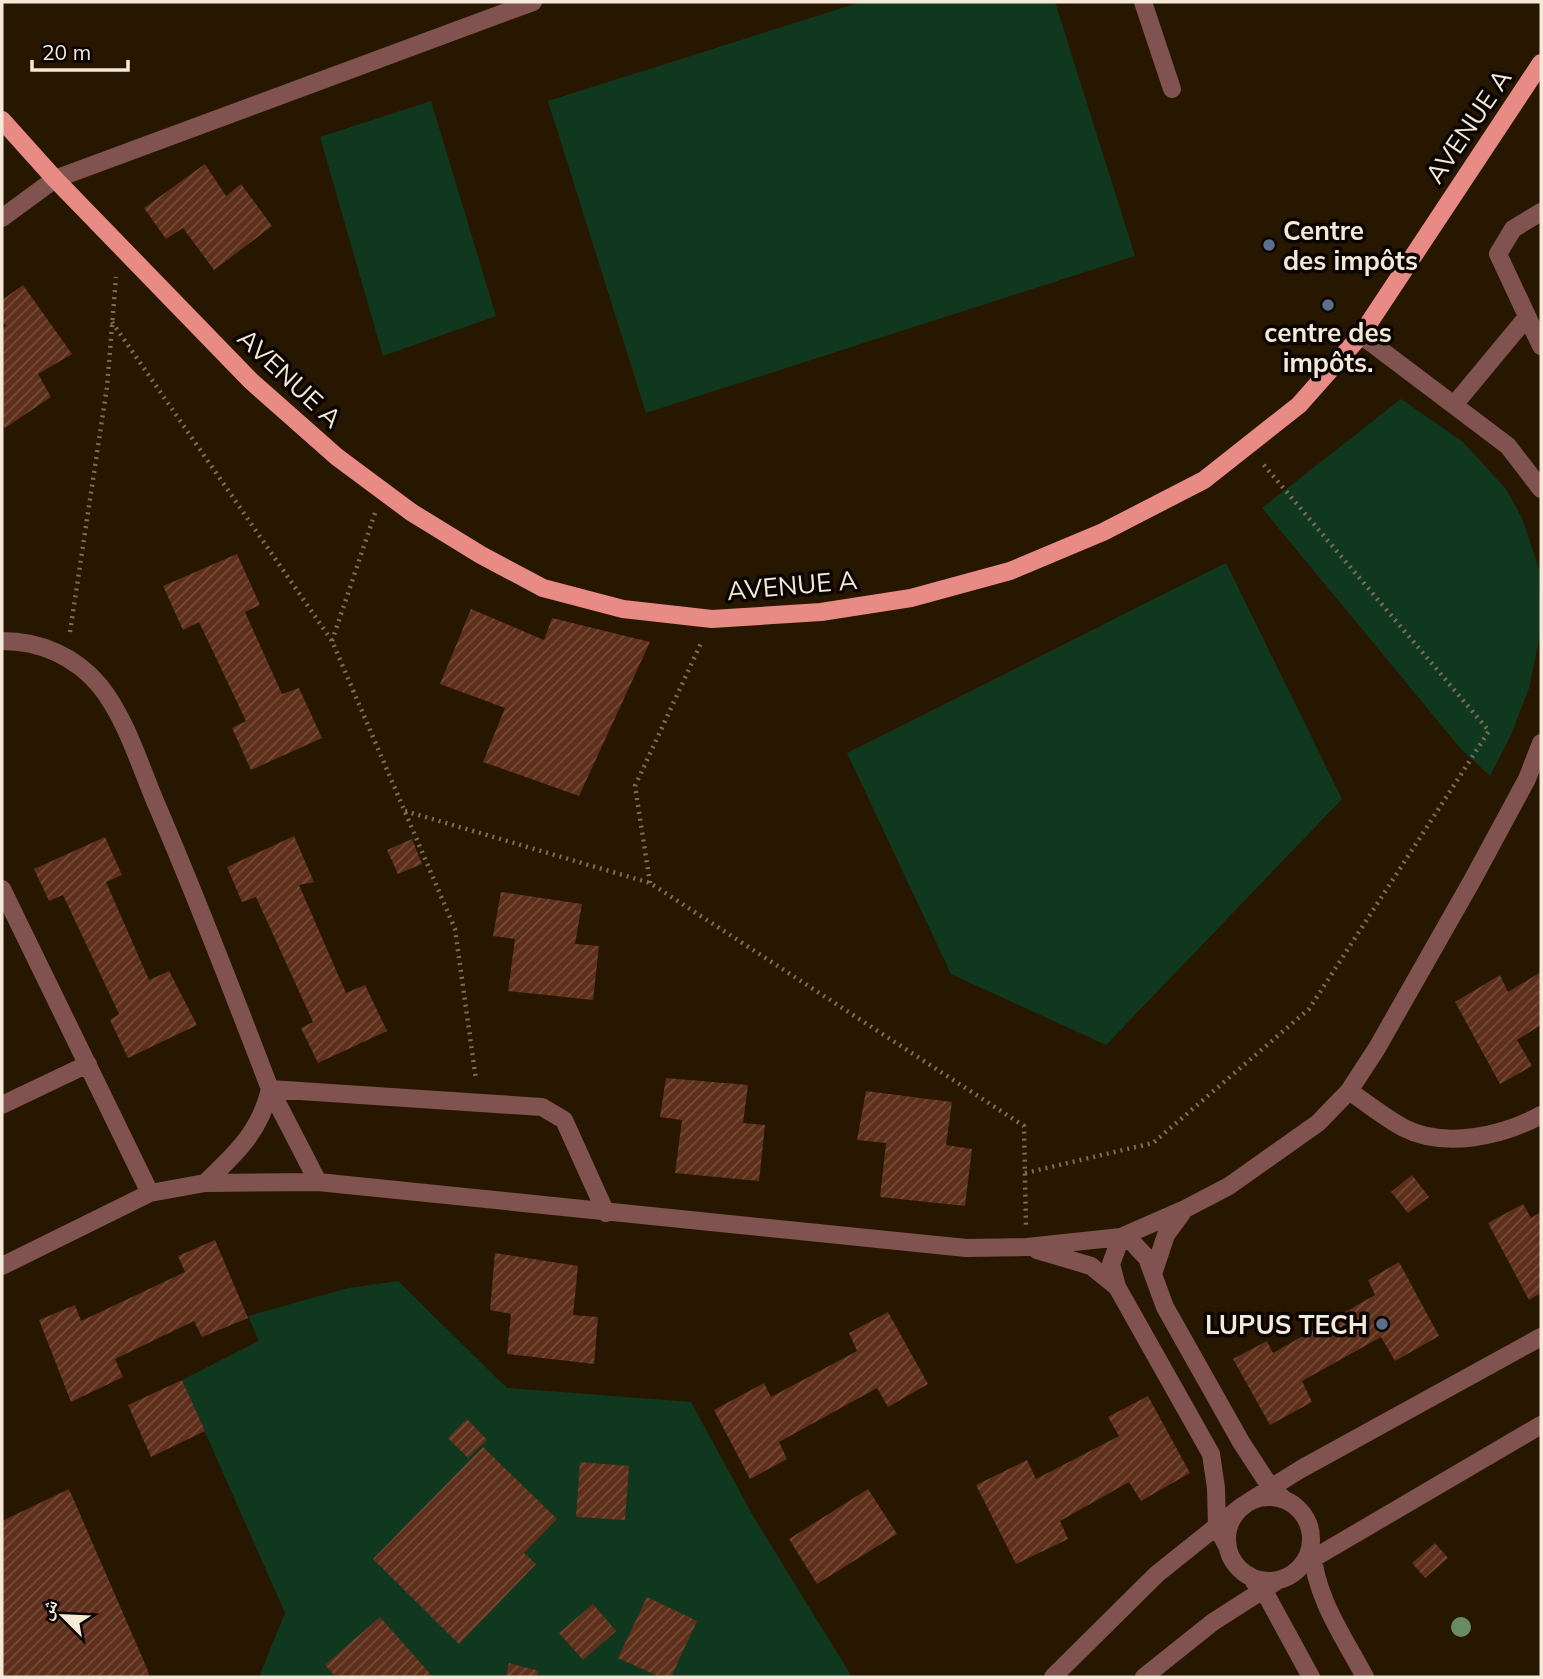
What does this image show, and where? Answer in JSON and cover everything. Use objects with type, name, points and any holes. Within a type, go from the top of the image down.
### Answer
[{"type":"main road","name":"AVENUE A","points":[[2,120],[55,179],[251,381],[337,457],[411,512],[481,555],[543,588],[623,609],[712,619],[821,612],[912,598],[1010,571],[1103,532],[1205,480],[1299,405],[1360,335],[1541,63]]},
{"type":"street","points":[[2,218],[55,179],[533,2]]},
{"type":"street","points":[[1143,2],[1172,89]]},
{"type":"street","points":[[1541,212],[1513,229],[1498,254],[1541,346]]},
{"type":"street","points":[[1454,405],[1527,317]]},
{"type":"street","points":[[1360,335],[1508,446],[1541,489]]},
{"type":"street","points":[[2,641],[21,641],[47,648],[76,663],[99,686],[118,713],[194,891],[270,1089],[318,1182]]},
{"type":"street","points":[[2,1266],[150,1193],[205,1183],[318,1182],[966,1248],[1027,1247],[1121,1237],[1230,1186],[1318,1123],[1349,1091],[1377,1048],[1474,879],[1527,779],[1541,743]]},
{"type":"street","points":[[2,889],[150,1193]]},
{"type":"street","points":[[2,1105],[88,1064]]},
{"type":"street","points":[[270,1089],[542,1107],[564,1120],[606,1213]]},
{"type":"street","points":[[205,1183],[254,1132],[265,1109],[270,1089]]},
{"type":"street","points":[[1349,1091],[1406,1129],[1442,1138],[1480,1136],[1527,1123],[1541,1115]]},
{"type":"street","points":[[1153,1274],[1166,1235],[1185,1209]]},
{"type":"street","points":[[1121,1237],[1133,1243],[1147,1258],[1165,1307],[1241,1442],[1278,1493],[1306,1517],[1312,1538],[1307,1561],[1325,1604],[1365,1677]]},
{"type":"street","points":[[1121,1237],[1111,1264],[1117,1287],[1210,1454],[1216,1488],[1217,1527],[1233,1562],[1243,1573],[1270,1585],[1311,1677]]},
{"type":"street","points":[[1027,1247],[1091,1266],[1117,1287]]},
{"type":"street","points":[[1053,1677],[1157,1574],[1242,1506],[1278,1493],[1301,1469],[1541,1337]]},
{"type":"street","points":[[1144,1677],[1213,1622],[1290,1575],[1307,1561],[1541,1425]]},
{"type":"street","points":[[1227,1546],[1227,1531],[1232,1517],[1242,1506]]},
{"type":"path","points":[[66,658],[107,387],[119,245]]},
{"type":"path","points":[[112,322],[331,642],[455,929],[479,1103]]},
{"type":"path","points":[[1025,1173],[1153,1143],[1309,1009],[1489,731],[1247,446]]},
{"type":"path","points":[[331,642],[382,491]]},
{"type":"path","points":[[650,883],[635,786],[712,619]]},
{"type":"path","points":[[404,811],[650,883],[1024,1126],[1027,1247]]},
{"type":"green space","points":[[861,2],[1055,2],[1135,256],[646,413],[548,101]]},
{"type":"green space","points":[[431,101],[496,316],[383,356],[320,137]]},
{"type":"green space","points":[[1401,399],[1463,442],[1506,489],[1522,518],[1539,569],[1541,631],[1529,688],[1511,735],[1490,776],[1461,749],[1262,508]]},
{"type":"green space","points":[[1226,563],[1342,799],[1106,1045],[951,974],[847,753]]},
{"type":"green space","points":[[398,1281],[507,1388],[691,1402],[753,1516],[852,1677],[259,1677],[285,1613],[182,1380],[259,1341],[248,1316],[348,1288]]},
{"type":"building","points":[[205,164],[226,196],[241,184],[272,226],[214,270],[183,228],[166,239],[144,208]]},
{"type":"building","points":[[23,285],[72,354],[38,374],[51,397],[5,428],[2,423],[2,329],[6,326],[2,321],[2,300]]},
{"type":"building","points":[[237,554],[260,605],[245,612],[282,694],[299,688],[322,738],[251,770],[232,728],[246,721],[199,622],[183,630],[163,586]]},
{"type":"building","points":[[471,609],[544,640],[552,618],[650,642],[579,796],[483,762],[505,708],[440,684]]},
{"type":"building","points":[[294,836],[314,882],[299,885],[346,993],[365,985],[387,1031],[318,1063],[301,1028],[313,1022],[256,897],[242,902],[227,867]]},
{"type":"building","points":[[105,837],[122,875],[106,882],[149,980],[169,971],[197,1025],[128,1058],[110,1020],[119,1014],[63,895],[49,901],[34,869]]},
{"type":"building","points":[[412,839],[422,864],[398,874],[387,850]]},
{"type":"building","points":[[501,892],[582,904],[575,944],[599,946],[593,1000],[508,991],[515,939],[493,936]]},
{"type":"building","points":[[1541,972],[1541,1025],[1517,1040],[1532,1066],[1500,1084],[1455,1002],[1500,975],[1508,992]]},
{"type":"building","points":[[666,1078],[748,1085],[743,1123],[765,1125],[759,1181],[675,1173],[682,1120],[660,1117]]},
{"type":"building","points":[[866,1091],[952,1102],[946,1145],[972,1149],[965,1206],[880,1197],[886,1143],[857,1140]]},
{"type":"building","points":[[1412,1175],[1429,1197],[1408,1213],[1391,1192]]},
{"type":"building","points":[[1523,1204],[1531,1218],[1541,1212],[1541,1293],[1529,1300],[1488,1223]]},
{"type":"building","points":[[215,1240],[248,1318],[202,1337],[194,1321],[115,1359],[123,1377],[71,1402],[39,1320],[75,1305],[81,1321],[185,1272],[178,1256]]},
{"type":"building","points":[[495,1253],[578,1266],[573,1315],[598,1317],[594,1364],[507,1354],[511,1314],[490,1310]]},
{"type":"building","points":[[1399,1262],[1439,1336],[1395,1361],[1381,1337],[1302,1381],[1312,1402],[1270,1425],[1233,1359],[1267,1341],[1273,1353],[1375,1295],[1368,1280]]},
{"type":"building","points":[[888,1312],[928,1384],[888,1407],[877,1388],[779,1442],[787,1459],[750,1479],[714,1410],[764,1383],[771,1397],[857,1351],[849,1333]]},
{"type":"building","points":[[182,1380],[205,1431],[151,1457],[128,1405]]},
{"type":"building","points":[[1148,1396],[1190,1473],[1141,1501],[1129,1482],[1060,1521],[1068,1539],[1016,1564],[976,1485],[1027,1460],[1036,1479],[1119,1436],[1108,1417]]},
{"type":"building","points":[[467,1419],[487,1440],[468,1458],[448,1438]]},
{"type":"building","points":[[483,1447],[557,1519],[524,1553],[536,1564],[459,1644],[373,1559]]},
{"type":"building","points":[[580,1462],[629,1466],[625,1520],[576,1517]]},
{"type":"building","points":[[69,1489],[150,1677],[2,1677],[2,1521]]},
{"type":"building","points":[[868,1489],[897,1534],[817,1584],[789,1539]]},
{"type":"building","points":[[1435,1543],[1448,1558],[1425,1578],[1412,1563]]},
{"type":"building","points":[[647,1597],[697,1621],[671,1677],[660,1677],[618,1658]]},
{"type":"building","points":[[593,1604],[616,1631],[583,1660],[559,1633]]},
{"type":"building","points":[[380,1617],[433,1677],[336,1677],[325,1665]]},
{"type":"building","points":[[509,1663],[539,1671],[537,1677],[506,1677]]},
{"type":"place","name":"Centre des impôts","points":[[1269,245]]},
{"type":"place","name":"centre des impôts.","points":[[1328,305]]},
{"type":"place","name":"LUPUS TECH","points":[[1382,1324]]}]
